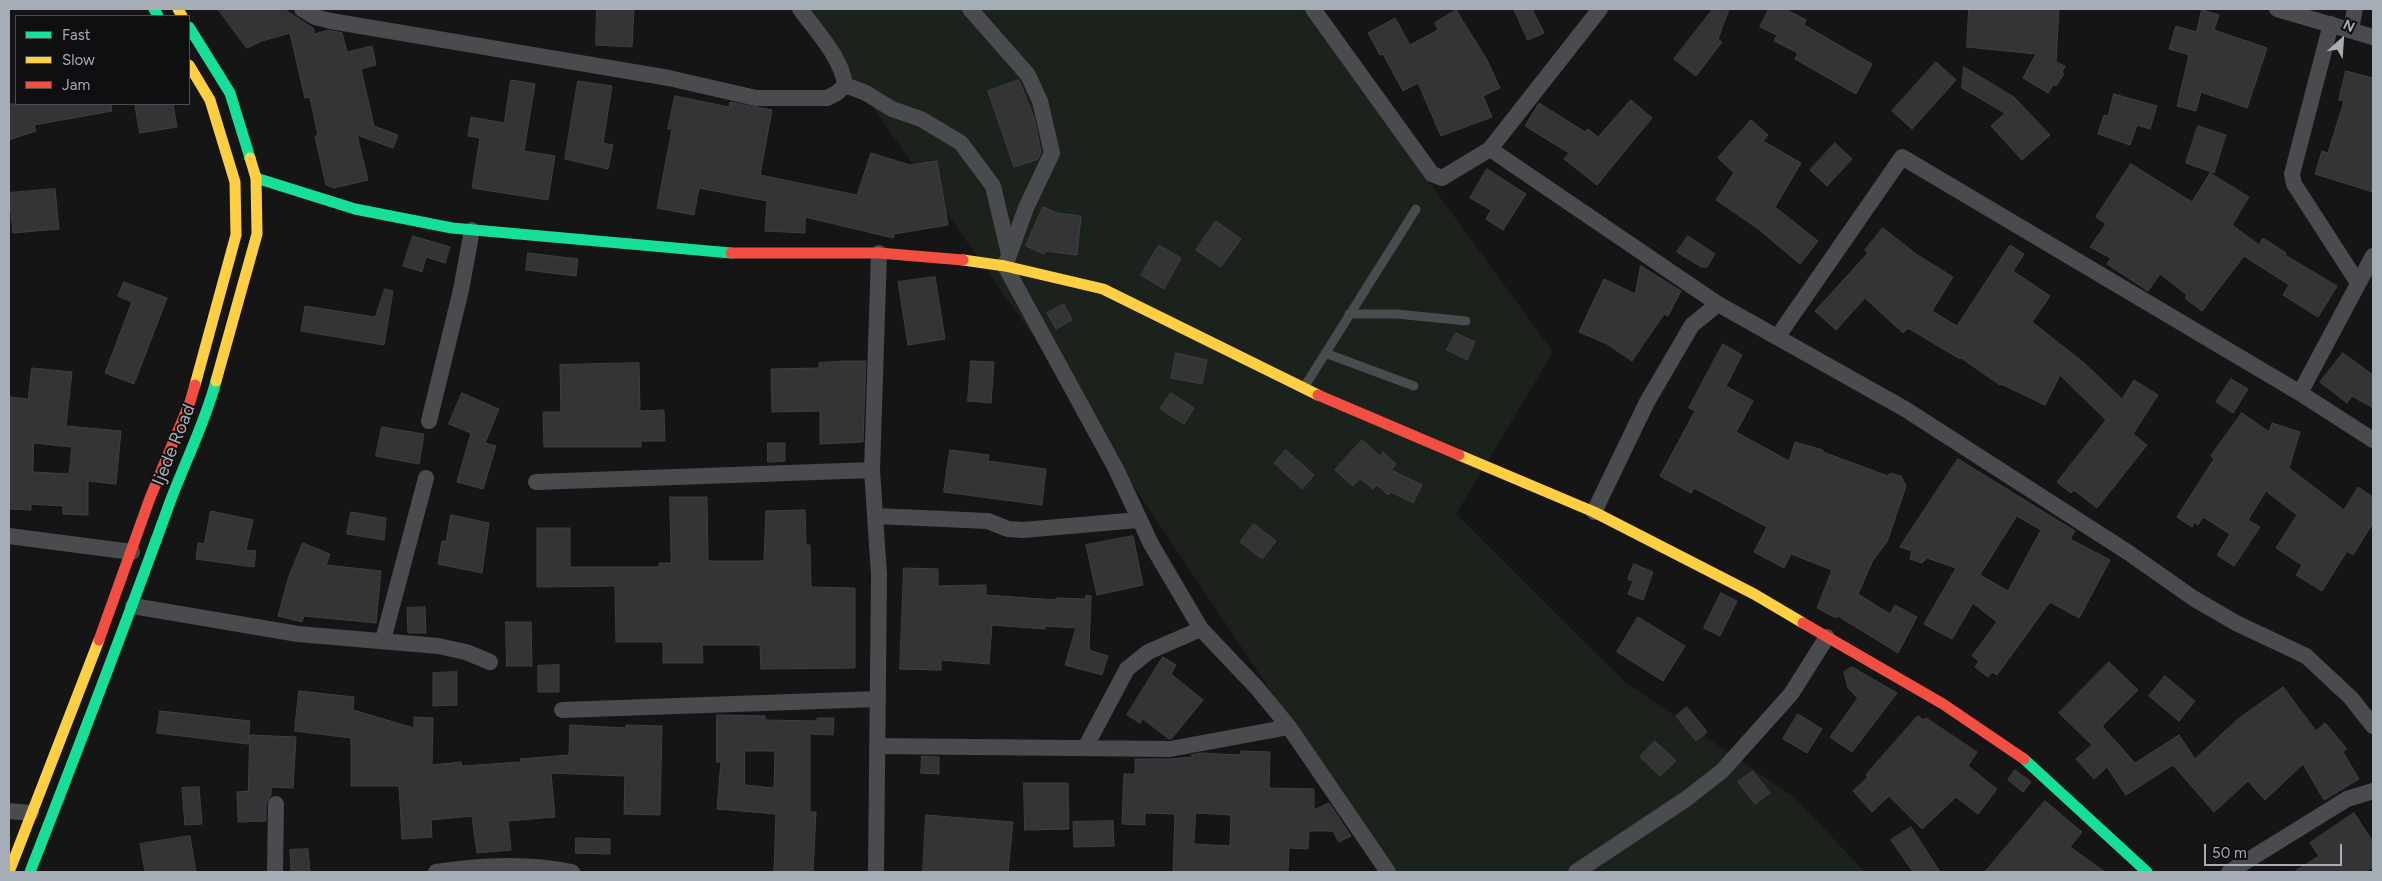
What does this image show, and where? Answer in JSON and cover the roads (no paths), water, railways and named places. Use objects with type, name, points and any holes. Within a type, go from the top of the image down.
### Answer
[{"type":"street","points":[[302,9],[315,17],[331,21],[669,78],[756,98],[827,98],[837,93],[845,85]]},
{"type":"street","points":[[800,9],[825,42],[844,74],[845,85]]},
{"type":"street","points":[[970,9],[1028,75],[1040,102],[1052,153],[1026,208],[1007,260]]},
{"type":"street","points":[[1313,9],[1432,174],[1442,178],[1490,149],[1600,9]]},
{"type":"street","points":[[2277,9],[2351,29],[2373,37]]},
{"type":"street","points":[[2351,29],[2355,9]]},
{"type":"street","points":[[2330,24],[2292,174],[2294,184],[2358,283]]},
{"type":"street","name":"Ijede Road","points":[[30,872],[133,606],[170,500],[210,404],[257,234],[256,178],[230,93],[190,29]]},
{"type":"street","name":"Ijede Road","points":[[9,872],[132,552],[150,498],[190,402],[236,234],[235,182],[210,100],[190,67]]},
{"type":"street","points":[[845,85],[866,93],[892,109],[921,119],[961,143],[993,186],[1007,260],[1116,469],[1139,520],[1167,574],[1201,629],[1257,688],[1289,727],[1388,872]]},
{"type":"street","points":[[1490,149],[1718,304],[1906,409],[2129,553],[2193,598],[2236,623],[2306,656],[2352,698],[2373,726]]},
{"type":"street","points":[[1778,336],[1902,157],[2300,393],[2373,440]]},
{"type":"street","points":[[256,178],[355,209],[472,230],[713,253],[880,253],[967,260],[1007,260],[1103,289],[1303,389],[1594,512],[1754,594],[1943,704],[2032,765],[2147,872]]},
{"type":"street","points":[[429,421],[461,290],[472,230]]},
{"type":"street","points":[[876,872],[879,575],[872,470],[880,253]]},
{"type":"street","points":[[2300,393],[2373,256]]},
{"type":"street","points":[[1594,512],[1647,402],[1692,326],[1718,304]]},
{"type":"street","points":[[536,482],[872,470]]},
{"type":"street","points":[[384,640],[426,478]]},
{"type":"street","points":[[876,516],[988,521],[1008,530],[1139,520]]},
{"type":"street","points":[[9,536],[132,552]]},
{"type":"street","points":[[133,606],[298,634],[438,646],[466,652],[490,662]]},
{"type":"street","points":[[1085,748],[1127,669],[1148,652],[1201,629]]},
{"type":"street","points":[[1576,872],[1686,799],[1722,771],[1791,694],[1827,637]]},
{"type":"street","points":[[562,710],[878,699]]},
{"type":"street","points":[[877,746],[1170,749],[1289,727]]},
{"type":"street","points":[[2229,872],[2347,799],[2373,791]]},
{"type":"street","points":[[275,872],[276,804]]},
{"type":"street","points":[[9,811],[31,814]]},
{"type":"street","points":[[436,872],[475,866],[504,866],[539,867],[572,872]]},
{"type":"lane","points":[[1303,389],[1416,208]]},
{"type":"lane","points":[[1349,314],[1398,314],[1466,321]]},
{"type":"lane","points":[[1325,353],[1414,386]]}]
